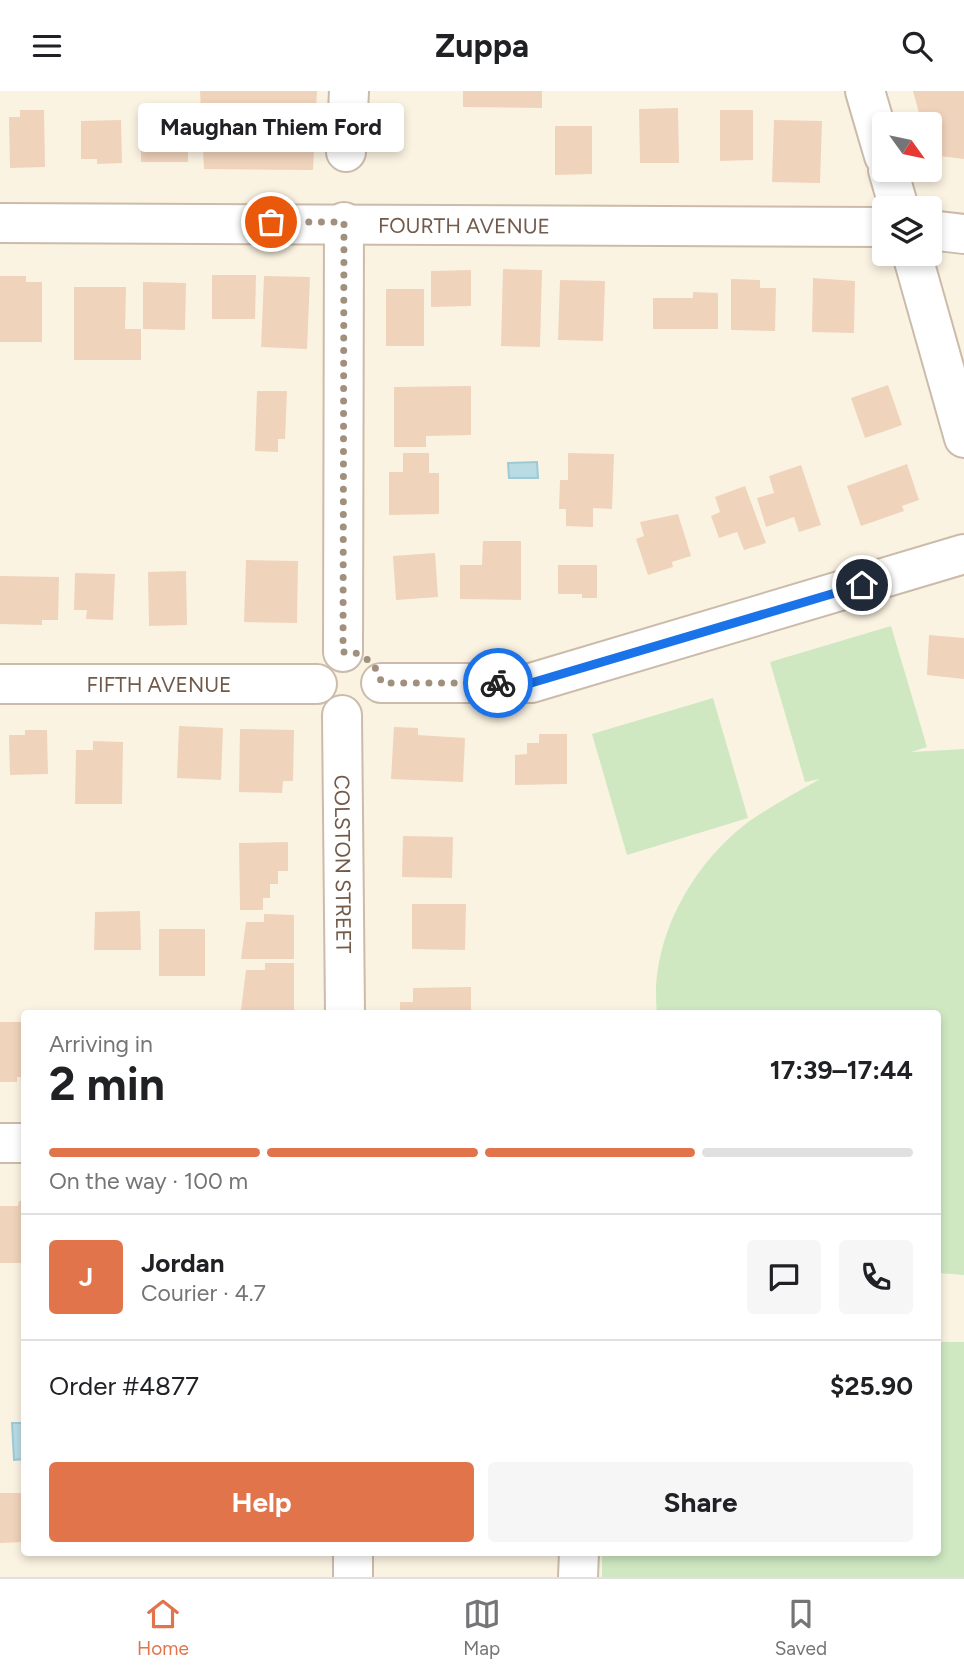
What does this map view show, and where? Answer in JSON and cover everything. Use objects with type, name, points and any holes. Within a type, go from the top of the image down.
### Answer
[{"type":"street","points":[[346,152],[349,91]]},
{"type":"street","points":[[865,91],[872,115]]},
{"type":"street","points":[[343,652],[344,222]]},
{"type":"street","name":"FOURTH AVENUE","points":[[0,223],[344,222],[872,227]]},
{"type":"street","points":[[942,231],[964,234]]},
{"type":"street","points":[[915,266],[964,439]]},
{"type":"street","points":[[382,683],[531,683],[964,554]]},
{"type":"street","points":[[343,652],[354,652],[373,663],[382,683],[374,704],[365,711],[342,715],[324,703],[317,684],[325,664],[343,652]]},
{"type":"street","name":"FIFTH AVENUE","points":[[0,684],[317,684]]},
{"type":"street","name":"COLSTON STREET","points":[[342,715],[345,1010]]},
{"type":"street","points":[[0,1143],[21,1143]]},
{"type":"street","points":[[352,1556],[353,1577]]},
{"type":"street","points":[[578,1577],[579,1556]]},
{"type":"green space","points":[[891,626],[927,747],[911,752],[964,749],[964,1275],[941,1273],[941,1010],[657,1010],[656,986],[660,958],[679,905],[693,881],[710,858],[751,820],[820,779],[805,782],[770,662]]},
{"type":"green space","points":[[713,698],[748,818],[627,855],[592,734]]},
{"type":"green space","points":[[941,1342],[964,1342],[964,1577],[602,1577],[602,1556],[941,1556]]},
{"type":"water","points":[[537,462],[538,478],[509,478],[508,463]]},
{"type":"water","points":[[12,1423],[21,1423],[21,1459],[14,1460]]},
{"type":"building","points":[[200,91],[317,91],[313,170],[204,169]]},
{"type":"building","points":[[463,91],[542,91],[542,108],[463,107]]},
{"type":"building","points":[[913,91],[964,91],[964,159],[942,156],[942,112],[919,112]]},
{"type":"building","points":[[678,108],[679,163],[640,163],[639,109]]},
{"type":"building","points":[[141,109],[173,109],[173,123],[188,123],[188,162],[141,162]]},
{"type":"building","points":[[20,110],[44,110],[45,167],[10,168],[9,117],[20,117]]},
{"type":"building","points":[[720,110],[753,110],[753,160],[720,161]]},
{"type":"building","points":[[121,120],[122,163],[97,164],[97,159],[81,159],[81,121]]},
{"type":"building","points":[[774,120],[822,121],[820,183],[772,182]]},
{"type":"building","points":[[555,126],[592,126],[592,174],[555,175]]},
{"type":"building","points":[[503,269],[542,270],[540,347],[501,346]]},
{"type":"building","points":[[471,270],[471,306],[431,307],[431,271]]},
{"type":"building","points":[[212,275],[256,275],[255,319],[212,319]]},
{"type":"building","points":[[0,276],[26,276],[26,282],[42,282],[42,342],[0,342]]},
{"type":"building","points":[[264,276],[310,277],[307,349],[261,347]]},
{"type":"building","points":[[813,278],[855,281],[854,333],[812,332]]},
{"type":"building","points":[[731,279],[760,280],[760,288],[776,288],[775,331],[731,330]]},
{"type":"building","points":[[560,280],[605,281],[603,341],[558,340]]},
{"type":"building","points":[[143,282],[186,283],[185,330],[143,329]]},
{"type":"building","points":[[74,287],[126,287],[125,329],[141,329],[141,360],[74,360]]},
{"type":"building","points":[[386,289],[424,289],[424,346],[386,346]]},
{"type":"building","points":[[693,292],[718,293],[718,329],[653,329],[653,298],[693,298]]},
{"type":"building","points":[[888,385],[902,425],[865,438],[851,398]]},
{"type":"building","points":[[471,386],[471,435],[426,436],[426,447],[394,447],[394,387]]},
{"type":"building","points":[[257,391],[287,391],[285,439],[278,439],[278,452],[255,451]]},
{"type":"building","points":[[403,453],[429,453],[429,473],[439,473],[439,514],[389,515],[389,472],[403,472]]},
{"type":"building","points":[[568,453],[614,454],[612,509],[593,508],[593,527],[566,526],[566,509],[559,509],[560,480],[568,480]]},
{"type":"building","points":[[907,464],[919,500],[902,506],[904,511],[861,526],[847,486]]},
{"type":"building","points":[[801,465],[821,525],[799,532],[794,517],[766,527],[757,498],[774,493],[769,476]]},
{"type":"building","points":[[745,486],[766,543],[744,550],[737,532],[719,538],[711,516],[720,512],[715,497]]},
{"type":"building","points":[[678,514],[691,556],[672,562],[673,567],[648,575],[636,539],[644,536],[640,522]]},
{"type":"building","points":[[483,541],[521,541],[521,600],[460,599],[460,565],[482,565]]},
{"type":"building","points":[[435,553],[438,597],[396,600],[393,556]]},
{"type":"building","points":[[246,560],[298,561],[297,623],[244,622]]},
{"type":"building","points":[[558,565],[597,565],[597,598],[582,598],[582,594],[558,594]]},
{"type":"building","points":[[186,571],[187,625],[149,626],[148,572]]},
{"type":"building","points":[[75,573],[115,574],[113,620],[86,619],[87,610],[74,610]]},
{"type":"building","points":[[0,576],[59,577],[58,620],[42,620],[42,625],[0,624]]},
{"type":"building","points":[[929,635],[964,638],[964,679],[927,675]]},
{"type":"building","points":[[179,726],[223,728],[221,780],[177,778]]},
{"type":"building","points":[[394,727],[418,728],[418,735],[465,738],[463,782],[391,779]]},
{"type":"building","points":[[240,729],[294,730],[293,781],[283,781],[282,793],[239,792]]},
{"type":"building","points":[[25,730],[47,730],[48,774],[10,775],[9,735],[25,735]]},
{"type":"building","points":[[539,734],[567,734],[567,784],[515,785],[515,755],[527,754],[527,743],[539,743]]},
{"type":"building","points":[[93,741],[123,742],[122,804],[75,804],[76,750],[93,750]]},
{"type":"building","points":[[403,836],[453,837],[452,878],[402,877]]},
{"type":"building","points":[[288,842],[288,871],[278,871],[278,884],[270,884],[270,898],[263,898],[263,910],[240,910],[239,843]]},
{"type":"building","points":[[412,904],[466,904],[465,950],[412,949]]},
{"type":"building","points":[[140,911],[141,950],[94,950],[95,912]]},
{"type":"building","points":[[264,914],[294,915],[294,959],[241,959],[246,922],[264,922]]},
{"type":"building","points":[[159,929],[205,929],[205,976],[159,976]]},
{"type":"building","points":[[265,963],[294,963],[294,1010],[241,1010],[246,970],[265,970]]},
{"type":"building","points":[[471,987],[471,1010],[400,1010],[400,1002],[413,1002],[413,988]]},
{"type":"building","points":[[0,1022],[21,1022],[21,1077],[17,1077],[17,1082],[0,1082]]},
{"type":"building","points":[[21,1201],[21,1263],[0,1263],[0,1206],[18,1206]]},
{"type":"building","points":[[0,1493],[21,1493],[21,1542],[0,1543]]},
{"type":"way so far","points":[[271,222],[344,222],[343,652],[365,656],[379,672],[382,683],[498,683]]},
{"type":"place","name":"Maughan Thiem Ford","points":[[271,222]]},
{"type":"route","points":[[498,683],[531,683],[862,585]]}]
